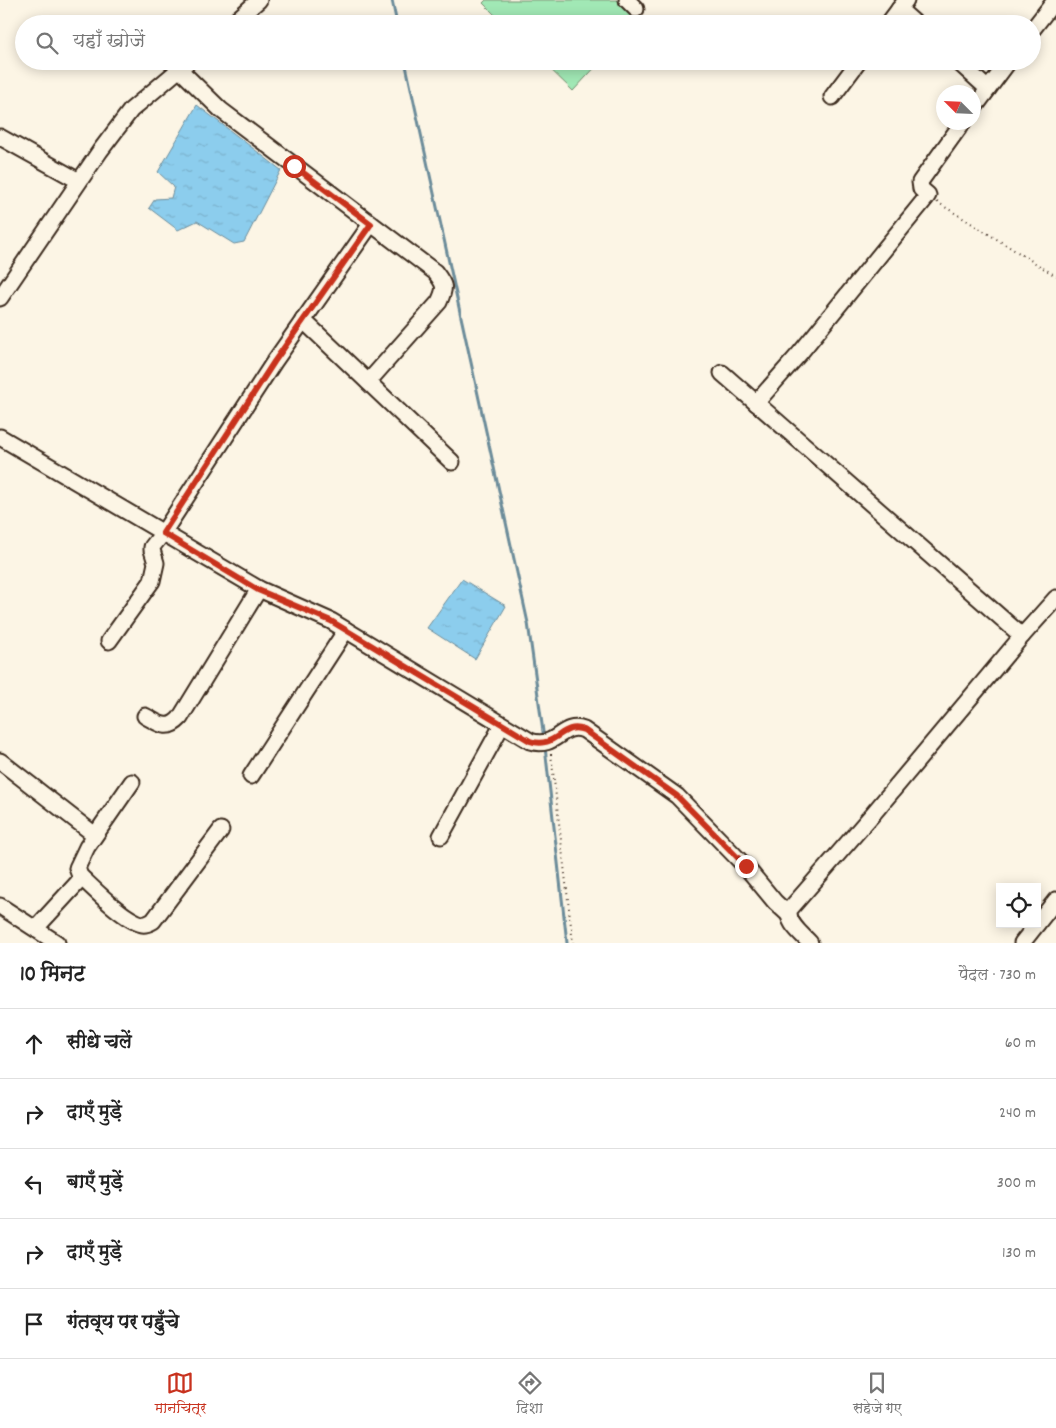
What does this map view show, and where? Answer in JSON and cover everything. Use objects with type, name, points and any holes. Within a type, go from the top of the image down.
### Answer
[{"type":"street","points":[[242,15],[259,0]]},
{"type":"street","points":[[1041,18],[1053,3]]},
{"type":"street","points":[[894,15],[902,4],[910,15]]},
{"type":"street","points":[[0,298],[130,110],[178,70]]},
{"type":"street","points":[[188,70],[221,110],[435,272],[443,283],[444,290],[439,302],[368,382]]},
{"type":"street","points":[[832,97],[852,70]]},
{"type":"street","points":[[967,70],[988,89]]},
{"type":"street","points":[[981,98],[1002,70]]},
{"type":"street","points":[[756,403],[806,346],[928,195],[921,189],[920,182],[957,130]]},
{"type":"street","points":[[0,137],[80,181]]},
{"type":"street","points":[[109,641],[152,581],[156,563],[152,547],[303,320],[371,224]]},
{"type":"street","points":[[303,320],[452,462]]},
{"type":"street","points":[[722,373],[1022,636]]},
{"type":"street","points":[[0,437],[258,590],[331,621],[530,741],[546,743],[569,728],[584,730],[666,787],[690,809],[746,866],[775,902],[788,914],[791,922],[810,943]]},
{"type":"street","points":[[145,716],[167,726],[174,725],[258,590]]},
{"type":"street","points":[[788,914],[790,909],[1056,598]]},
{"type":"street","points":[[251,776],[346,630]]},
{"type":"street","points":[[441,836],[502,725]]},
{"type":"street","points":[[0,761],[95,835]]},
{"type":"street","points":[[132,782],[95,835],[77,868],[82,878],[120,911],[136,922],[147,924],[153,921],[221,830]]},
{"type":"street","points":[[36,928],[82,878]]},
{"type":"street","points":[[1041,919],[1056,900]]},
{"type":"street","points":[[0,906],[57,943]]},
{"type":"street","points":[[1022,943],[1034,928]]},
{"type":"path","points":[[928,195],[961,218],[1056,276]]},
{"type":"path","points":[[546,743],[573,943]]},
{"type":"green space","points":[[486,0],[617,0],[633,15],[495,15],[483,3]]},
{"type":"green space","points":[[551,70],[593,70],[573,91]]},
{"type":"water","points":[[197,105],[281,170],[244,242],[234,244],[197,221],[178,230],[149,208],[155,199],[171,198],[174,187],[158,172]]},
{"type":"water","points":[[462,579],[506,606],[475,659],[427,628]]},
{"type":"waterway","points":[[392,0],[395,15]]},
{"type":"waterway","points":[[407,70],[528,623],[544,739]]},
{"type":"waterway","points":[[545,747],[567,943]]},
{"type":"route","points":[[294,166],[371,224],[274,362],[163,533],[258,590],[331,621],[530,741],[540,744],[550,742],[569,728],[584,730],[677,796],[746,866]]}]
